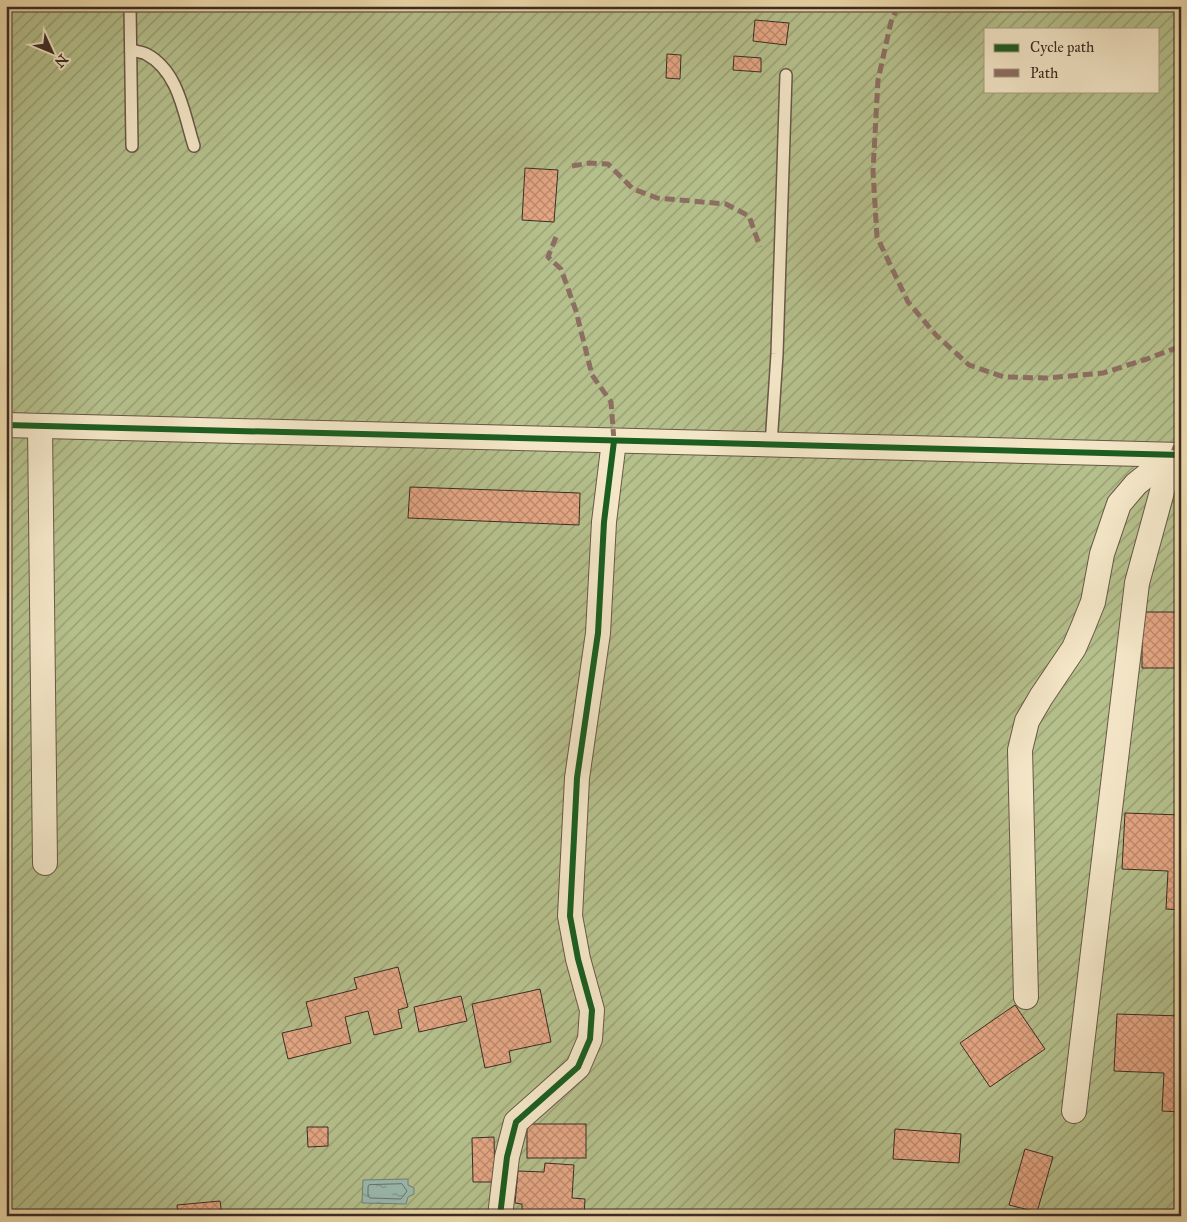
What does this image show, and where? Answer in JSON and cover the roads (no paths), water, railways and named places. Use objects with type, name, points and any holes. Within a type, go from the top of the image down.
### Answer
[{"type":"street","points":[[6,425],[1176,455]]},
{"type":"street","points":[[40,426],[45,863]]},
{"type":"street","points":[[500,1216],[507,1157],[516,1122],[578,1067],[590,1039],[592,1010],[578,959],[570,916],[577,778],[598,633],[604,522],[614,441]]},
{"type":"street","points":[[1026,997],[1020,750],[1027,721],[1074,648],[1084,627],[1093,602],[1102,554],[1119,504],[1136,484],[1176,455]]},
{"type":"street","points":[[1074,1111],[1137,583],[1176,455]]},
{"type":"lane","points":[[130,6],[132,146]]},
{"type":"lane","points":[[131,50],[146,54],[164,68],[174,83],[194,146]]},
{"type":"lane","points":[[771,445],[777,354],[786,75]]},
{"type":"water","points":[[408,1179],[408,1185],[414,1188],[414,1194],[408,1197],[406,1204],[362,1203],[363,1180]]}]
